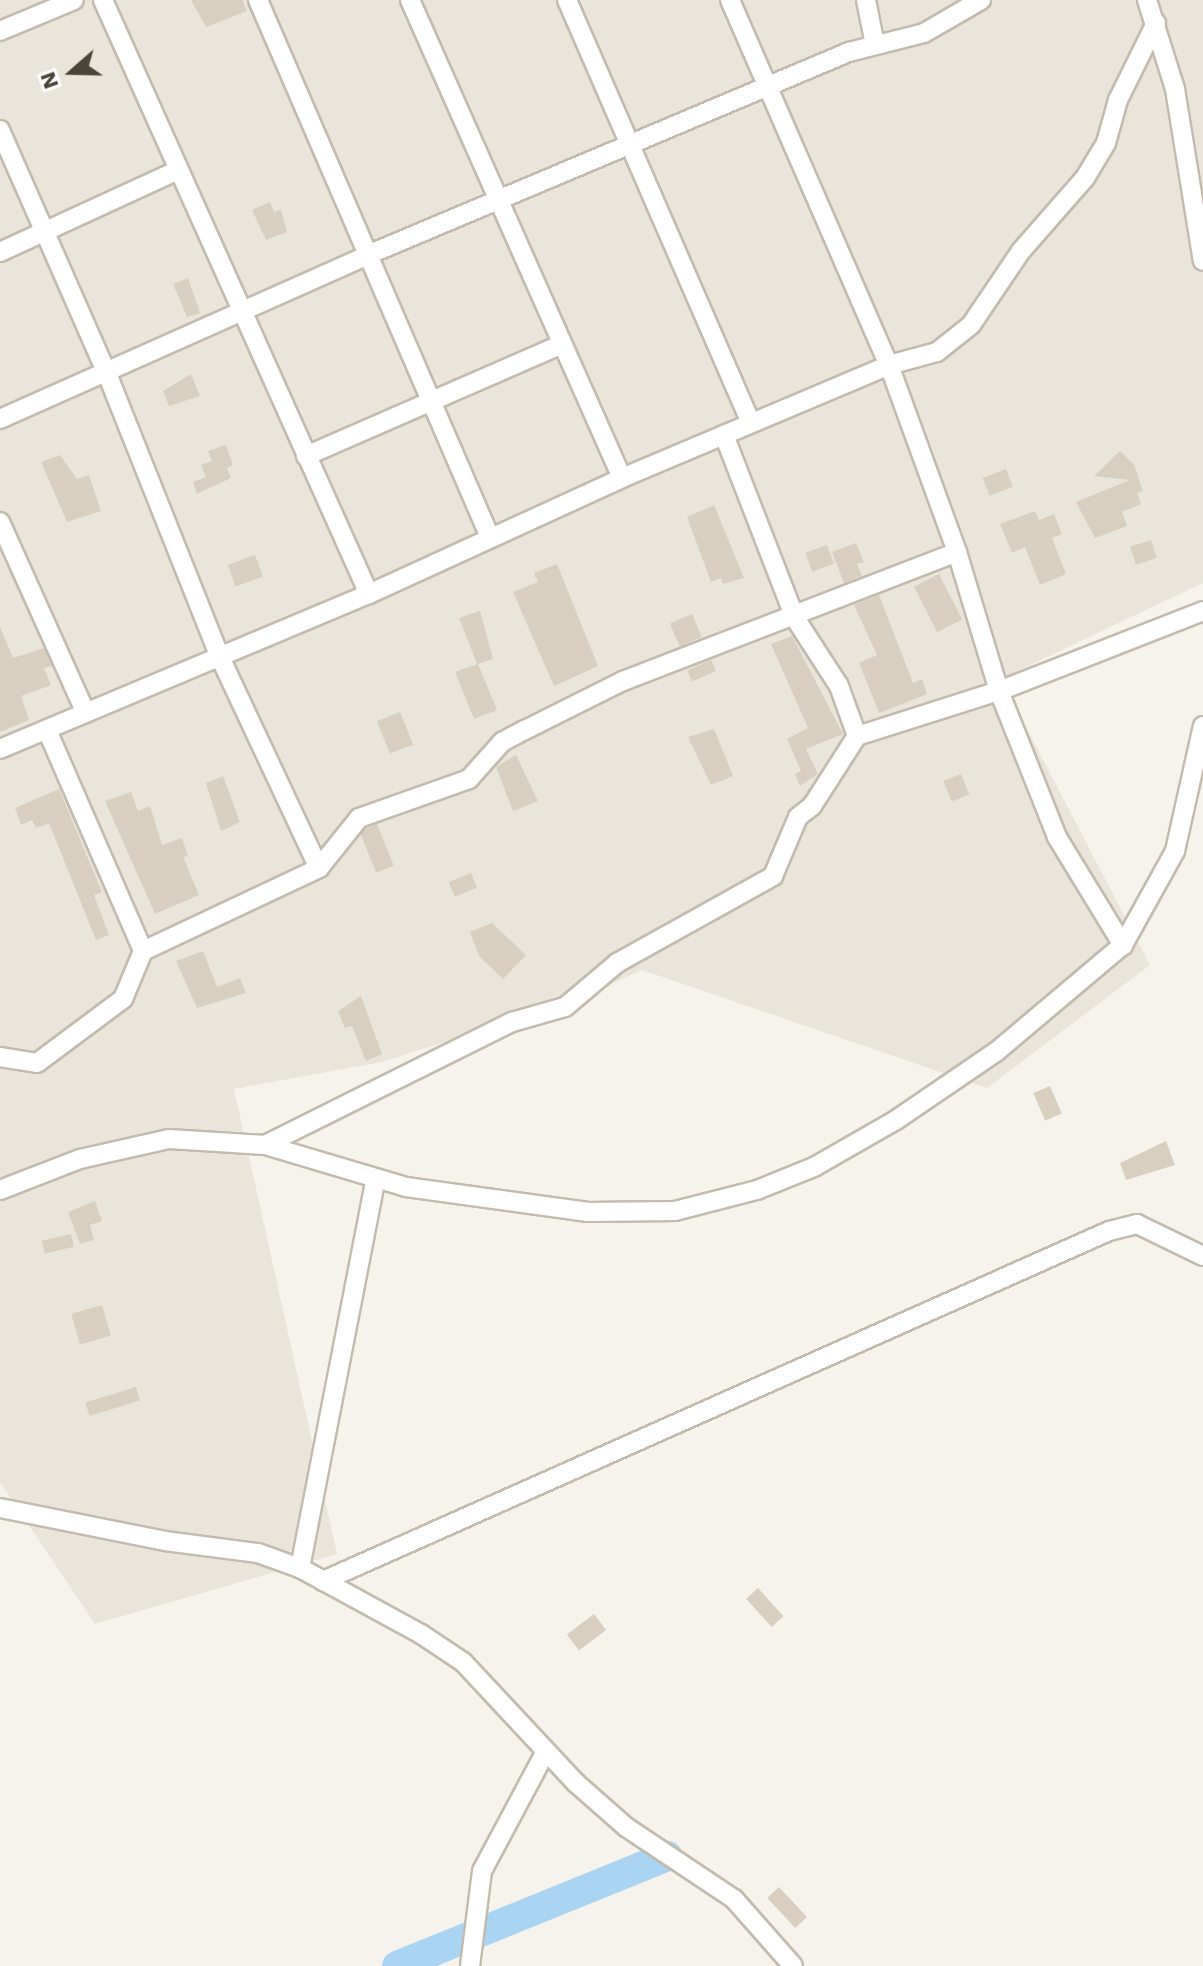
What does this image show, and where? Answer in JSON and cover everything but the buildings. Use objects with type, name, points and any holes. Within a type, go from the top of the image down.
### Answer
[{"type":"street","points":[[0,31],[74,0]]},
{"type":"street","points":[[103,0],[369,594]]},
{"type":"street","points":[[258,0],[434,401],[489,535]]},
{"type":"street","points":[[410,0],[622,478]]},
{"type":"street","points":[[567,0],[634,146],[751,423]]},
{"type":"street","points":[[730,0],[889,365],[957,552],[999,691],[1057,837],[1123,945]]},
{"type":"street","points":[[866,0],[875,45]]},
{"type":"street","points":[[0,419],[370,254],[634,146],[767,87],[875,45],[924,33],[981,0]]},
{"type":"street","points":[[1147,0],[1175,89],[1203,261]]},
{"type":"street","points":[[0,749],[369,594],[489,535],[751,423],[889,365],[937,352],[971,325],[1021,251],[1092,166],[1156,23]]},
{"type":"street","points":[[0,130],[106,371],[219,655],[319,868]]},
{"type":"street","points":[[0,252],[178,170]]},
{"type":"street","points":[[306,456],[562,344]]},
{"type":"street","points":[[724,435],[795,618],[839,686],[857,736]]},
{"type":"street","points":[[0,522],[86,713]]},
{"type":"street","points":[[0,1057],[37,1063],[123,999],[143,951],[319,868],[359,818],[469,779],[502,742],[623,681],[795,618],[957,552]]},
{"type":"street","points":[[265,1145],[512,1022],[565,1007],[617,963],[773,876],[798,817],[812,806],[857,736],[999,691],[1203,611]]},
{"type":"street","points":[[0,1190],[80,1159],[169,1139],[265,1145],[376,1178],[588,1212],[675,1211],[757,1190],[814,1167],[896,1120],[997,1051],[1123,945],[1175,851],[1203,726]]},
{"type":"street","points":[[47,730],[143,951]]},
{"type":"street","points":[[300,1568],[376,1178]]},
{"type":"street","points":[[323,1581],[1109,1231],[1137,1224],[1203,1256]]},
{"type":"street","points":[[0,1508],[165,1541],[258,1553],[300,1568],[323,1581],[463,1662],[546,1751],[626,1827],[734,1899],[793,1966]]},
{"type":"street","points":[[470,1966],[482,1871],[546,1751]]},
{"type":"shaded area","points":[[0,0],[1203,0],[1203,583],[1001,679],[1150,965],[987,1088],[642,970],[577,999],[382,1062],[234,1089],[337,1554],[95,1624],[0,1482]]},
{"type":"waterway","points":[[397,1966],[668,1856]]}]
